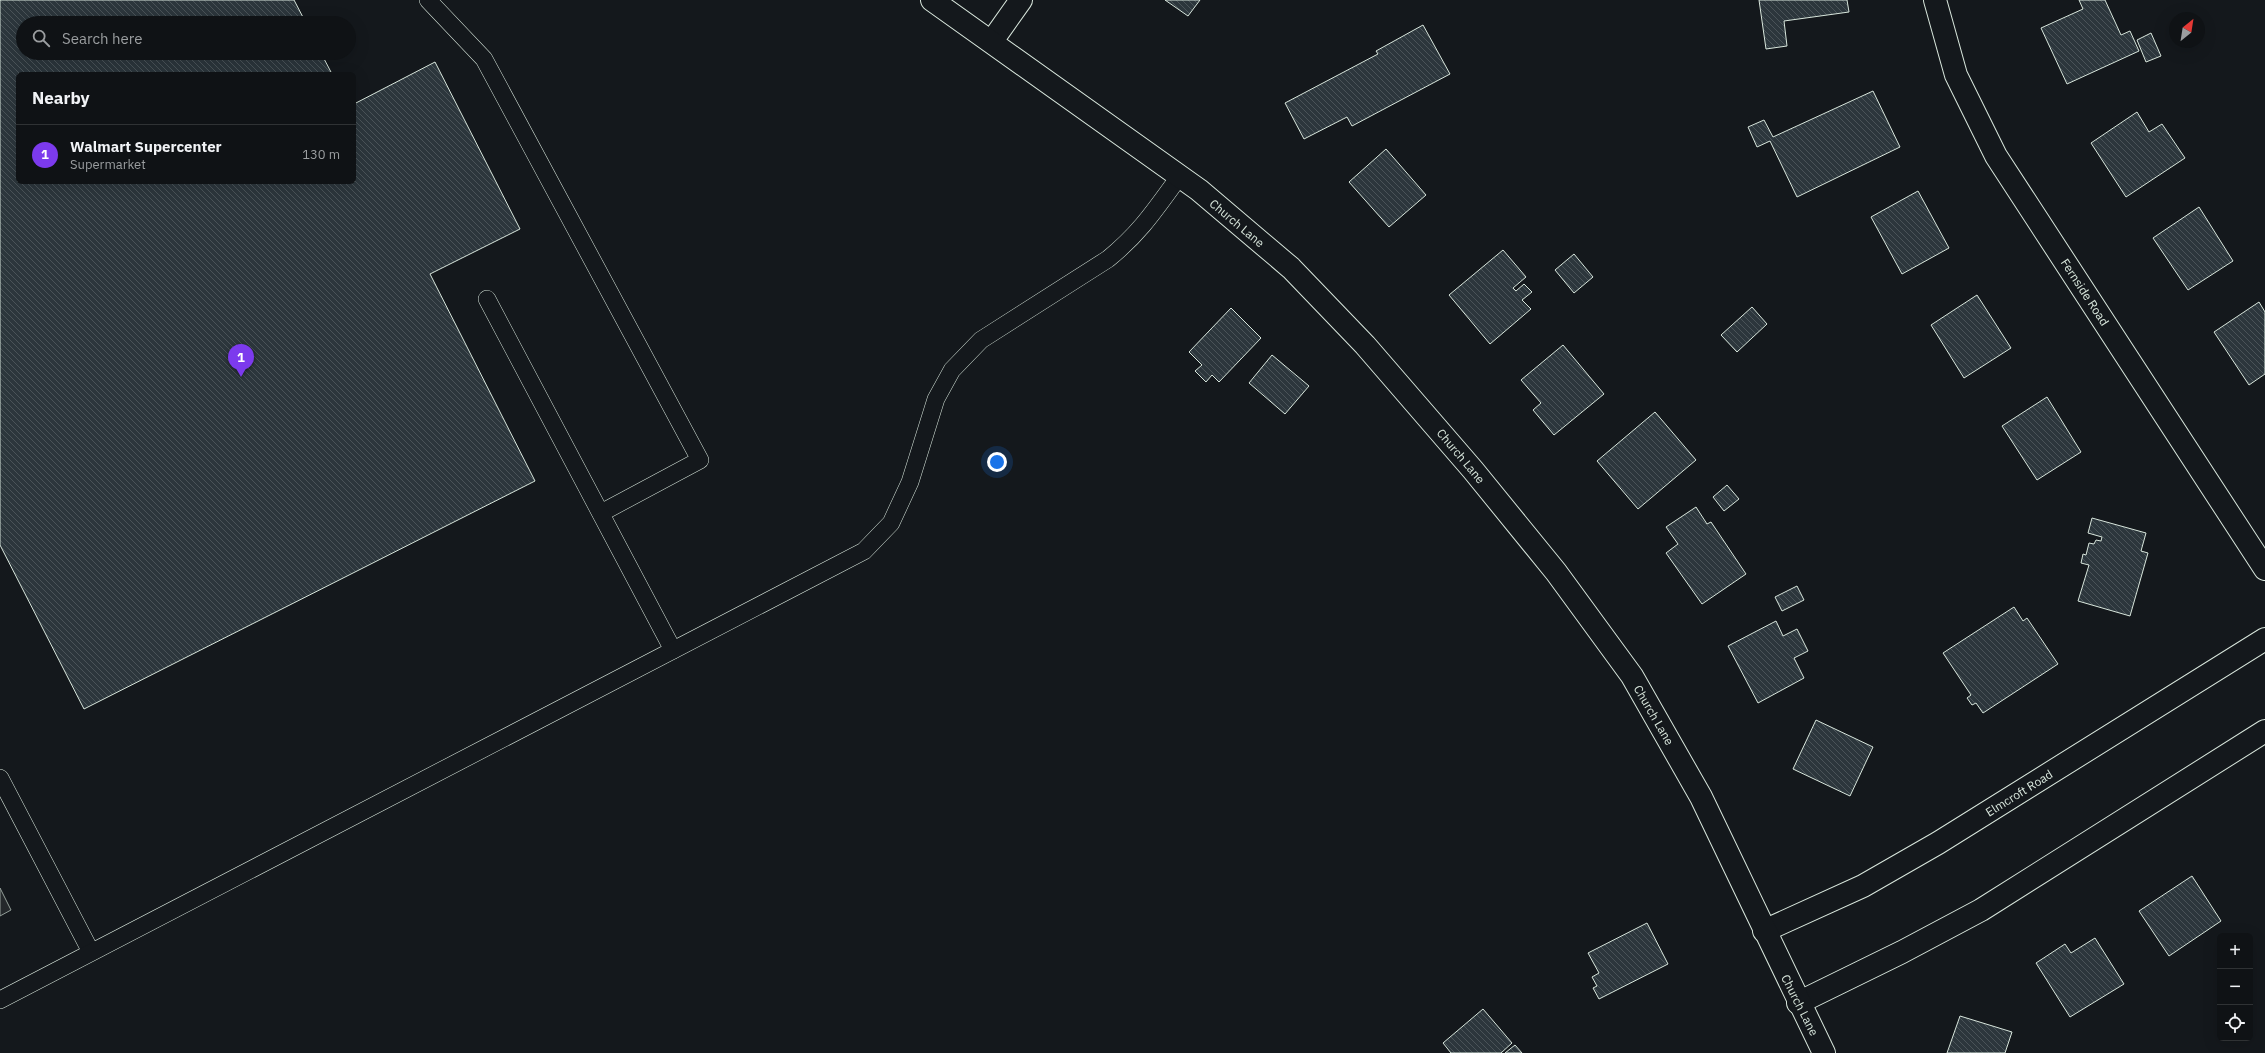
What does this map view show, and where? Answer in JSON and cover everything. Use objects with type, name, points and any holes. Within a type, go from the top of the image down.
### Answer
[{"type":"street","name":"Church Lane","points":[[932,0],[992,41],[1199,190],[1291,268],[1365,345],[1468,464],[1556,572],[1632,676],[1701,797],[1798,1003],[1824,1053]]},
{"type":"street","points":[[992,41],[1021,0]]},
{"type":"street","name":"Fernside Road","points":[[1935,0],[1956,75],[1996,156],[2265,569]]},
{"type":"street","name":"Elmcroft Road","points":[[1764,931],[1863,886],[1938,843],[2265,639]]},
{"type":"street","points":[[1798,1003],[1902,952],[1981,910],[2265,730]]},
{"type":"lane","points":[[428,0],[484,59],[700,460],[600,513]]},
{"type":"lane","points":[[0,1000],[864,551],[891,523],[910,482],[936,399],[952,370],[981,340],[1108,259],[1127,243],[1144,226],[1179,177]]},
{"type":"lane","points":[[487,299],[673,650]]},
{"type":"lane","points":[[0,778],[91,952]]},
{"type":"shaded area","points":[[0,888],[11,910],[0,916]]},
{"type":"building","points":[[0,0],[294,0],[302,16],[16,16],[16,60],[325,60],[331,72],[16,72],[16,184],[356,184],[356,103],[435,62],[520,229],[430,274],[535,481],[84,709],[0,545]]},
{"type":"building","points":[[1165,0],[1200,0],[1188,16]]},
{"type":"building","points":[[1759,0],[1847,0],[1849,12],[1784,21],[1787,46],[1766,49]]},
{"type":"building","points":[[2079,0],[2105,0],[2121,35],[2130,31],[2139,51],[2067,84],[2041,28],[2083,9]]},
{"type":"building","points":[[1423,25],[1450,74],[1352,126],[1347,117],[1304,139],[1285,103],[1378,54],[1376,51]]},
{"type":"building","points":[[2151,33],[2161,56],[2146,62],[2137,40]]},
{"type":"building","points":[[1873,91],[1900,147],[1797,197],[1770,141],[1757,147],[1748,127],[1764,120],[1773,137]]},
{"type":"building","points":[[2137,112],[2149,132],[2162,124],[2185,158],[2126,197],[2091,143]]},
{"type":"building","points":[[1386,149],[1426,195],[1389,227],[1349,182]]},
{"type":"building","points":[[1918,191],[1949,248],[1902,274],[1871,217]]},
{"type":"building","points":[[2199,207],[2233,261],[2188,290],[2153,238]]},
{"type":"building","points":[[1503,250],[1526,277],[1513,288],[1516,291],[1524,284],[1532,292],[1522,300],[1531,309],[1490,344],[1449,295]]},
{"type":"building","points":[[1574,254],[1593,277],[1574,293],[1555,270]]},
{"type":"building","points":[[1977,295],[2011,348],[1964,378],[1931,325]]},
{"type":"building","points":[[2259,302],[2265,312],[2265,374],[2249,385],[2214,332]]},
{"type":"building","points":[[1752,307],[1767,324],[1737,352],[1721,335]]},
{"type":"building","points":[[1231,308],[1261,338],[1219,382],[1212,375],[1206,382],[1195,371],[1202,365],[1189,352]]},
{"type":"building","points":[[1563,345],[1604,394],[1554,435],[1533,410],[1541,403],[1521,380]]},
{"type":"building","points":[[1272,355],[1309,386],[1285,414],[1249,383]]},
{"type":"building","points":[[2047,397],[2081,452],[2037,480],[2002,426]]},
{"type":"building","points":[[1655,412],[1696,460],[1638,509],[1597,461]]},
{"type":"building","points":[[1727,485],[1739,499],[1724,511],[1713,497]]},
{"type":"building","points":[[1696,507],[1707,524],[1711,522],[1746,574],[1702,604],[1666,553],[1678,544],[1666,527]]},
{"type":"building","points":[[2092,518],[2146,533],[2141,551],[2148,553],[2130,616],[2078,601],[2089,565],[2081,563],[2083,554],[2086,555],[2089,543],[2094,544],[2096,540],[2101,541],[2102,537],[2088,533]]},
{"type":"building","points":[[1797,586],[1804,600],[1782,611],[1775,597]]},
{"type":"building","points":[[2014,607],[2023,621],[2027,618],[2058,664],[1983,713],[1976,703],[1972,705],[1967,698],[1971,695],[1943,653]]},
{"type":"building","points":[[1776,621],[1783,636],[1797,629],[1808,651],[1794,658],[1804,678],[1758,703],[1728,646]]},
{"type":"building","points":[[1816,720],[1873,747],[1850,796],[1793,769]]},
{"type":"building","points":[[2192,876],[2221,921],[2169,956],[2139,911]]},
{"type":"building","points":[[1647,923],[1668,964],[1599,999],[1593,988],[1597,986],[1592,977],[1599,973],[1588,953]]},
{"type":"building","points":[[2095,938],[2124,984],[2070,1017],[2036,963],[2065,944],[2071,953]]},
{"type":"building","points":[[1483,1009],[1512,1043],[1501,1053],[1451,1053],[1443,1043]]},
{"type":"building","points":[[1960,1016],[2012,1032],[2005,1053],[1947,1053]]},
{"type":"building","points":[[1515,1045],[1522,1053],[1505,1053]]},
{"type":"place","name":"Walmart Supercenter","points":[[241,377]]}]
